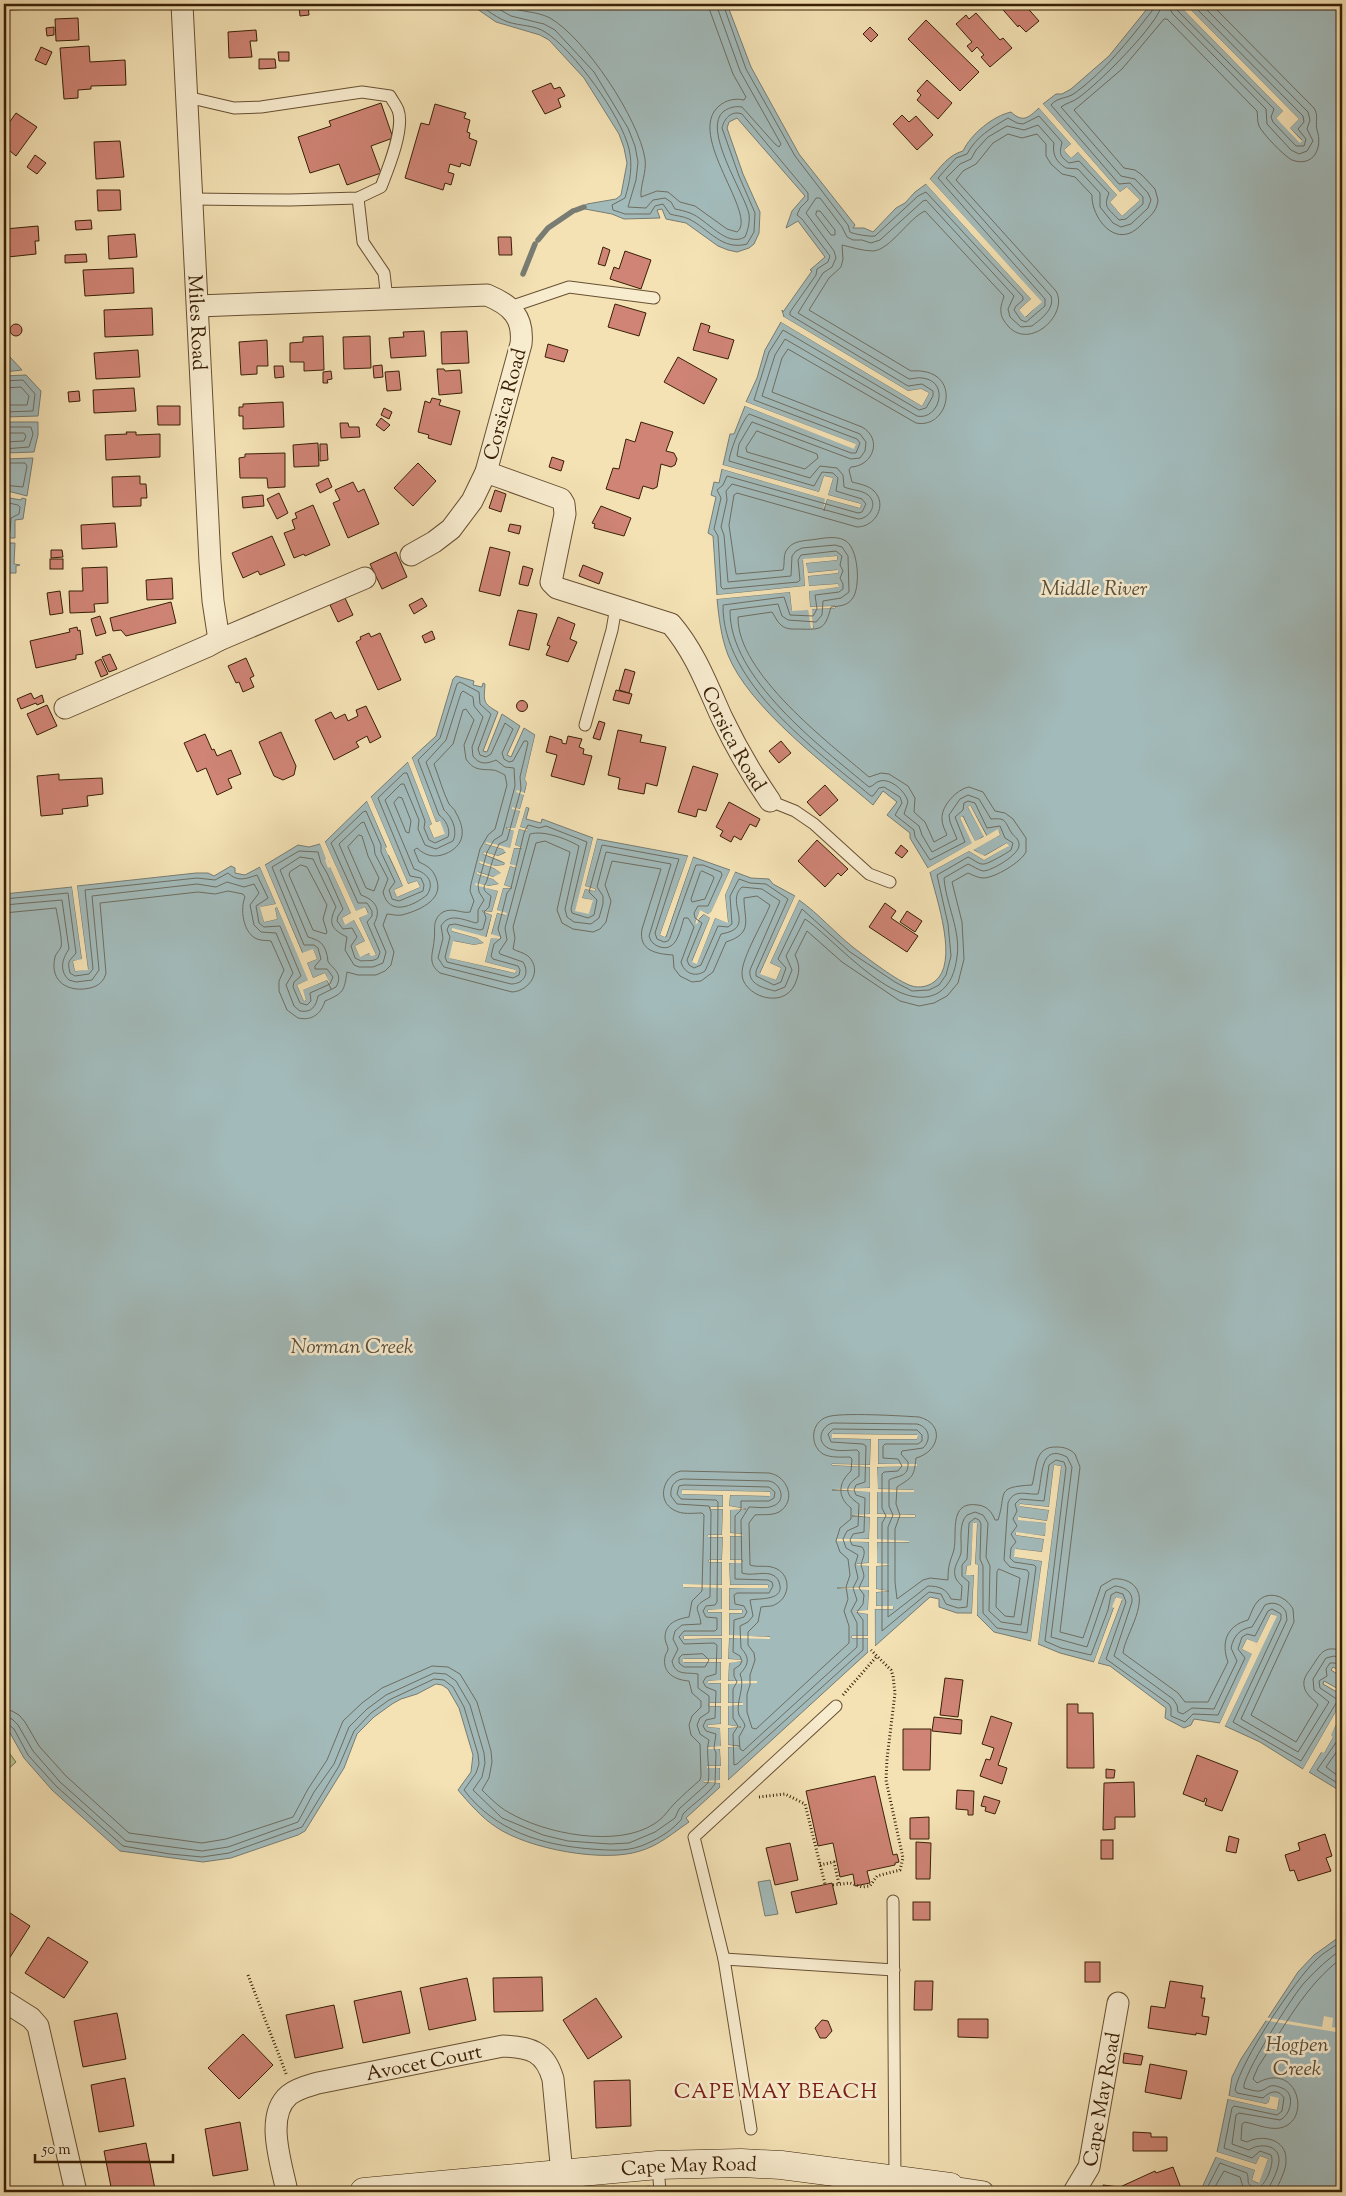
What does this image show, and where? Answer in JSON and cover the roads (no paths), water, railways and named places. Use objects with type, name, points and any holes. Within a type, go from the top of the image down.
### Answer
[{"type":"street","name":"Miles Road","points":[[182,4],[210,562],[218,640]]},
{"type":"street","points":[[198,306],[487,295],[510,307]]},
{"type":"street","name":"Corsica Road","points":[[510,307],[517,317],[522,331],[521,344],[486,472],[561,499],[564,504],[565,514],[551,582],[566,592],[671,624],[682,637],[703,675],[742,757],[770,802]]},
{"type":"street","points":[[411,555],[434,542],[451,529],[472,501],[486,472]]},
{"type":"street","points":[[65,708],[218,640],[365,578]]},
{"type":"street","points":[[4,2001],[31,2018],[38,2026],[76,2192]]},
{"type":"street","name":"Cape May Road","points":[[1074,2192],[1089,2168],[1118,2003]]},
{"type":"street","name":"Avocet Court","points":[[287,2192],[275,2120],[280,2105],[293,2092],[318,2083],[503,2046],[523,2047],[538,2053],[549,2066],[553,2079],[562,2174]]},
{"type":"street","name":"Cape May Road","points":[[364,2192],[658,2165],[741,2163],[781,2165],[907,2186],[983,2192]]},
{"type":"lane","points":[[187,97],[234,108],[260,107],[362,92],[390,96],[398,111],[397,136],[392,159],[381,187],[358,198],[290,200],[192,199]]},
{"type":"lane","points":[[358,198],[363,242],[384,273],[387,298]]},
{"type":"lane","points":[[510,307],[569,287],[654,298]]},
{"type":"lane","points":[[585,725],[608,644],[616,607]]},
{"type":"lane","points":[[770,802],[795,811],[814,824],[869,874],[890,882]]},
{"type":"lane","points":[[751,2129],[724,1959],[694,1837],[836,1706]]},
{"type":"lane","points":[[893,1901],[894,1970],[907,2186]]},
{"type":"lane","points":[[724,1959],[894,1970]]},
{"type":"lane","points":[[658,2165],[660,2192]]},
{"type":"water","points":[[470,4],[727,4],[751,67],[799,154],[855,225],[853,228],[864,228],[873,232],[896,208],[905,203],[926,184],[1031,299],[1019,310],[1026,317],[1041,302],[930,179],[945,162],[963,151],[977,132],[997,117],[1011,112],[1025,118],[1039,108],[1071,144],[1064,150],[1071,158],[1078,152],[1117,195],[1110,202],[1122,216],[1140,200],[1127,187],[1120,192],[1043,104],[1056,94],[1062,94],[1071,89],[1109,56],[1151,4],[1178,4],[1283,111],[1276,118],[1302,140],[1290,128],[1299,119],[1185,4],[1342,4],[1342,1672],[1333,1667],[1331,1670],[1342,1677],[1342,1691],[1324,1681],[1323,1684],[1342,1695],[1342,1701],[1303,1769],[1260,1742],[1225,1726],[1276,1616],[1271,1614],[1257,1644],[1247,1639],[1242,1649],[1253,1654],[1220,1723],[1194,1719],[1191,1725],[1184,1728],[1165,1718],[1166,1708],[1110,1666],[1098,1663],[1122,1600],[1116,1597],[1094,1662],[1060,1653],[1038,1644],[1061,1466],[1054,1465],[1049,1507],[1020,1504],[1020,1506],[1049,1510],[1047,1521],[1019,1517],[1018,1519],[1047,1523],[1045,1536],[1016,1533],[1016,1535],[1044,1539],[1042,1552],[1016,1549],[1015,1557],[1042,1561],[1031,1641],[994,1632],[977,1615],[978,1565],[975,1565],[977,1524],[974,1523],[971,1566],[967,1566],[966,1574],[974,1575],[972,1613],[957,1613],[939,1607],[939,1599],[930,1597],[875,1646],[875,1609],[893,1609],[893,1607],[876,1606],[876,1592],[889,1591],[876,1589],[876,1566],[889,1565],[876,1563],[877,1542],[909,1542],[877,1540],[877,1517],[915,1517],[915,1515],[877,1514],[877,1491],[914,1491],[877,1489],[877,1467],[917,1465],[878,1464],[878,1439],[917,1439],[917,1435],[833,1434],[833,1438],[871,1439],[870,1465],[832,1464],[870,1467],[870,1488],[832,1490],[870,1491],[870,1514],[852,1516],[870,1517],[869,1539],[836,1540],[869,1542],[869,1563],[857,1564],[869,1566],[869,1587],[837,1588],[869,1589],[868,1611],[856,1611],[868,1614],[868,1636],[852,1636],[852,1638],[868,1638],[868,1652],[728,1780],[728,1747],[740,1746],[728,1745],[728,1728],[741,1727],[728,1725],[728,1705],[742,1705],[742,1703],[728,1703],[728,1683],[757,1682],[728,1681],[729,1662],[742,1661],[728,1659],[729,1638],[770,1637],[729,1636],[729,1613],[742,1613],[742,1610],[729,1610],[729,1588],[768,1587],[768,1585],[730,1585],[729,1563],[742,1562],[742,1560],[730,1560],[730,1536],[742,1536],[742,1534],[730,1533],[730,1509],[746,1509],[729,1506],[730,1495],[769,1496],[770,1492],[682,1490],[683,1494],[723,1495],[723,1507],[711,1507],[710,1509],[723,1509],[722,1535],[708,1535],[709,1537],[723,1537],[722,1560],[709,1560],[709,1562],[722,1562],[722,1585],[683,1585],[684,1587],[722,1587],[722,1610],[708,1610],[708,1612],[722,1612],[722,1636],[684,1636],[684,1639],[722,1638],[722,1659],[684,1659],[684,1662],[721,1662],[721,1681],[708,1681],[709,1683],[721,1683],[721,1703],[709,1703],[709,1706],[721,1706],[721,1724],[708,1725],[708,1727],[721,1728],[721,1747],[707,1747],[720,1749],[721,1766],[707,1766],[720,1768],[720,1781],[704,1782],[720,1783],[720,1787],[686,1818],[689,1822],[647,1849],[625,1854],[607,1855],[566,1852],[527,1842],[510,1835],[486,1819],[458,1790],[471,1772],[473,1755],[459,1708],[448,1689],[442,1685],[436,1684],[392,1704],[374,1717],[357,1734],[344,1768],[305,1831],[231,1858],[203,1862],[120,1851],[52,1790],[24,1758],[4,1726],[4,894],[72,887],[82,960],[73,961],[75,971],[88,969],[77,886],[196,873],[208,873],[214,876],[231,866],[235,868],[235,873],[245,875],[260,867],[276,904],[261,907],[264,922],[277,919],[275,908],[277,907],[309,980],[297,985],[304,1001],[306,1000],[302,990],[327,980],[331,989],[325,973],[313,978],[307,963],[317,959],[313,950],[303,954],[265,865],[298,845],[309,847],[320,844],[351,913],[342,918],[345,924],[354,920],[365,941],[355,946],[360,956],[370,953],[376,955],[359,918],[368,913],[365,907],[356,912],[325,842],[367,801],[387,848],[385,848],[403,886],[394,890],[397,897],[420,887],[417,881],[408,884],[371,797],[408,762],[432,824],[429,826],[434,838],[444,834],[439,821],[436,822],[412,758],[436,736],[453,679],[456,676],[474,681],[473,685],[482,687],[483,683],[485,684],[485,701],[498,712],[483,751],[487,752],[502,714],[520,726],[507,755],[511,757],[524,728],[535,735],[525,779],[527,783],[520,809],[512,808],[520,811],[515,829],[506,828],[515,831],[510,849],[486,844],[503,849],[506,852],[498,856],[484,852],[483,854],[505,863],[504,865],[495,866],[479,863],[494,868],[501,873],[501,875],[493,877],[478,872],[477,874],[493,879],[499,884],[489,886],[476,884],[498,891],[492,912],[482,911],[492,915],[486,937],[452,931],[477,938],[484,943],[474,945],[454,941],[450,958],[515,973],[515,970],[485,962],[491,937],[501,938],[491,935],[497,913],[506,914],[497,910],[503,888],[512,888],[504,885],[510,866],[516,868],[510,864],[514,848],[522,848],[515,845],[519,829],[527,831],[528,829],[520,827],[526,807],[529,808],[526,819],[541,823],[542,819],[593,838],[576,910],[589,913],[592,900],[582,898],[585,889],[595,891],[595,889],[585,886],[597,839],[688,856],[660,935],[666,937],[693,857],[730,870],[711,913],[708,914],[700,911],[695,923],[704,914],[710,918],[692,961],[697,963],[715,918],[728,922],[725,895],[735,872],[751,878],[769,879],[773,884],[795,896],[760,973],[776,980],[781,968],[770,963],[799,900],[854,948],[891,975],[915,987],[931,984],[942,973],[946,946],[941,913],[930,872],[969,851],[984,860],[1008,846],[1007,843],[984,856],[972,849],[1000,835],[998,830],[987,836],[970,805],[968,807],[984,836],[975,842],[963,816],[960,818],[973,843],[928,868],[910,838],[910,833],[887,815],[897,802],[883,791],[873,805],[792,736],[753,696],[738,675],[728,655],[717,599],[790,592],[792,610],[808,609],[813,628],[811,609],[835,608],[835,606],[810,607],[809,590],[838,587],[838,584],[808,586],[808,576],[838,573],[837,570],[807,573],[806,563],[837,560],[837,556],[803,560],[805,586],[717,595],[713,536],[708,533],[716,497],[711,495],[714,482],[719,483],[722,469],[826,499],[824,511],[827,499],[860,508],[861,504],[828,495],[833,478],[824,476],[819,492],[723,465],[730,434],[734,434],[745,406],[854,448],[855,444],[746,402],[757,378],[765,350],[781,322],[922,406],[929,393],[921,389],[908,391],[784,317],[782,310],[783,312],[812,271],[810,270],[825,257],[798,221],[786,228],[792,211],[805,196],[737,118],[729,122],[727,128],[743,174],[760,212],[759,233],[754,244],[749,248],[737,252],[718,246],[686,223],[666,219],[662,209],[657,210],[660,218],[624,219],[612,214],[585,209],[584,206],[587,204],[616,199],[621,195],[627,163],[619,134],[584,78],[549,40],[540,35],[496,22]]},
{"type":"water","points":[[4,354],[10,357],[22,370],[4,372]]},
{"type":"water","points":[[26,375],[41,391],[38,416],[4,417],[4,376]]},
{"type":"water","points":[[4,422],[38,422],[38,435],[34,452],[6,453],[6,459],[33,458],[27,496],[4,490]]},
{"type":"water","points":[[4,497],[26,499],[23,519],[15,520],[15,538],[4,538]]},
{"type":"water","points":[[4,543],[15,543],[14,564],[20,565],[16,566],[16,573],[4,573]]},
{"type":"water","points":[[1342,1715],[1342,1792],[1309,1772],[1322,1751],[1324,1753],[1333,1737],[1330,1735]]},
{"type":"water","points":[[770,1880],[778,1914],[765,1916],[758,1882]]},
{"type":"water","name":"Hogpen Creek","points":[[1342,1935],[1342,2192],[1200,2192],[1216,2157],[1255,2170],[1252,2180],[1258,2183],[1268,2159],[1260,2156],[1256,2164],[1217,2152],[1228,2099],[1277,2110],[1279,2099],[1270,2097],[1269,2102],[1266,2104],[1229,2096],[1232,2077],[1241,2059],[1298,1972],[1314,1955]]},
{"type":"waterway","points":[[576,210],[584,207]]},
{"type":"waterway","points":[[538,240],[548,228],[573,211]]},
{"type":"waterway","points":[[523,274],[535,244]]},
{"type":"district","name":"CAPE MAY BEACH","points":[[776,2091]]},
{"type":"water label","name":"Middle River","points":[[1094,588]]},
{"type":"water label","name":"Norman Creek","points":[[352,1346]]}]
